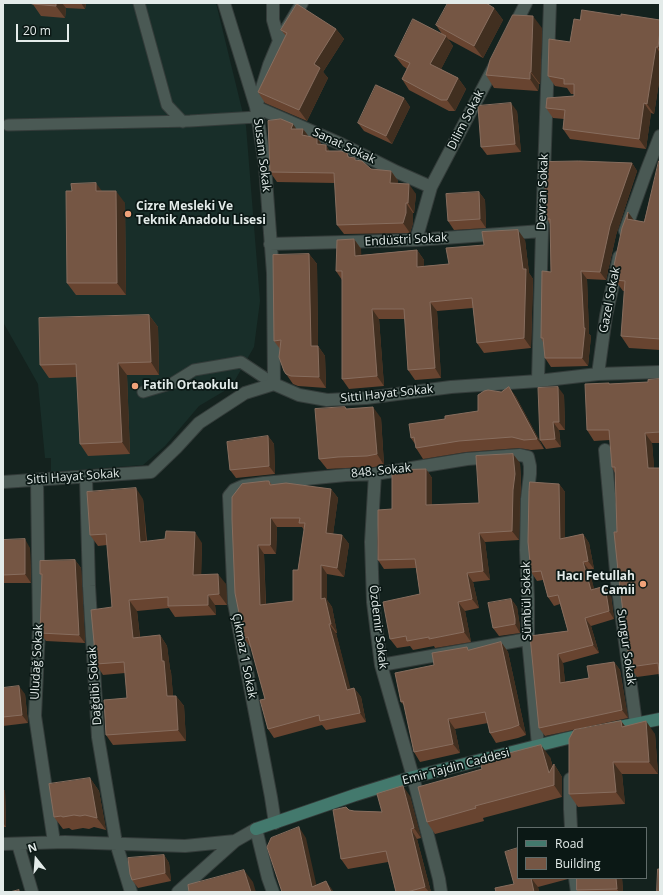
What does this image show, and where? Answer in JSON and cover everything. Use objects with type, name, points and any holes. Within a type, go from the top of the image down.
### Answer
[{"type":"street","name":"Susam Sokak","points":[[224,3],[257,112],[265,166],[272,273],[274,384]]},
{"type":"street","points":[[274,3],[273,20],[279,41]]},
{"type":"street","points":[[257,112],[269,65],[279,41],[302,3]]},
{"type":"street","points":[[509,37],[526,3]]},
{"type":"street","name":"Devran Sokak","points":[[538,381],[550,3]]},
{"type":"street","name":"Dilim Sokak","points":[[416,240],[431,187],[498,57]]},
{"type":"street","name":"Sanat Sokak","points":[[257,112],[341,144],[431,187]]},
{"type":"street","name":"Gazel Sokak","points":[[598,374],[606,316],[623,237],[660,136]]},
{"type":"street","name":"Endüstri Sokak","points":[[270,244],[416,240],[542,231]]},
{"type":"street","name":"Sitti Hayat Sokak","points":[[3,482],[151,472],[199,423],[245,392],[274,384],[299,395],[327,400],[366,398],[451,387],[538,381],[598,374],[660,372]]},
{"type":"street","name":"Sungur Sokak","points":[[605,450],[617,582],[636,724]]},
{"type":"street","name":"848. Sokak","points":[[234,490],[243,486],[264,483],[346,475],[375,474],[467,459],[520,454],[528,457]]},
{"type":"street","name":"Sümbül Sokak","points":[[528,457],[530,466],[527,499],[526,542],[528,639],[538,745]]},
{"type":"street","name":"Özdemir Sokak","points":[[375,474],[371,542],[373,602],[381,665],[413,777],[441,892]]},
{"type":"street","name":"Dağdibi Sokak","points":[[86,477],[89,586],[98,737],[116,843],[131,892]]},
{"type":"street","name":"Uludağ Sokak","points":[[38,480],[39,628],[35,716],[54,842]]},
{"type":"street","name":"Çıkmaz 1 Sokak","points":[[234,490],[229,496],[234,603],[275,823]]},
{"type":"street","points":[[381,665],[528,639]]},
{"type":"street","name":"Emir Tajdin Caddesi","points":[[256,829],[413,777],[538,745],[660,719]]},
{"type":"street","points":[[570,738],[570,752]]},
{"type":"street","points":[[570,767],[571,827]]},
{"type":"street","points":[[178,892],[235,841],[256,829],[273,892]]},
{"type":"street","points":[[3,844],[54,842],[185,846],[235,841]]},
{"type":"street","points":[[18,844],[32,892]]},
{"type":"street","points":[[575,879],[577,892]]},
{"type":"lane","points":[[139,3],[167,106],[183,122]]},
{"type":"lane","points":[[8,125],[183,122],[257,112]]},
{"type":"lane","points":[[143,392],[173,383],[194,370],[241,362],[274,384]]},
{"type":"shaded area","name":"Cizre Mesleki Ve Teknik Anadolu Lisesi","points":[[3,3],[216,3],[246,126],[260,301],[254,347],[231,387],[199,406],[165,446],[143,465],[51,472],[51,458],[45,458],[38,384],[3,322]]},
{"type":"building","points":[[56,3],[56,6],[32,4]]},
{"type":"building","points":[[448,3],[486,3],[494,8],[474,46],[436,25]]},
{"type":"building","points":[[297,4],[336,29],[314,64],[320,68],[299,110],[258,92],[287,33],[281,30]]},
{"type":"building","points":[[582,10],[660,20],[658,47],[656,47],[647,104],[644,103],[639,139],[563,129],[565,110],[546,108],[547,98],[574,96],[574,84],[564,84],[564,79],[548,76],[549,39],[570,42],[574,19],[580,20]]},
{"type":"building","points":[[513,15],[533,16],[530,79],[486,75],[490,60]]},
{"type":"building","points":[[413,19],[446,36],[430,64],[458,78],[447,100],[441,100],[402,79],[410,63],[395,56]]},
{"type":"building","points":[[376,85],[404,98],[386,136],[358,123]]},
{"type":"building","points":[[511,103],[515,144],[481,147],[478,106]]},
{"type":"building","points":[[281,119],[293,124],[291,129],[303,129],[302,135],[317,138],[317,144],[326,145],[326,151],[341,151],[347,153],[348,157],[362,161],[371,169],[391,171],[390,183],[409,184],[408,203],[406,203],[406,213],[403,223],[337,225],[334,173],[270,172],[268,121]]},
{"type":"building","points":[[579,161],[632,163],[610,226],[600,272],[581,271],[585,328],[582,358],[545,358],[543,338],[541,338],[542,271],[551,272],[550,219],[547,219],[545,192],[546,162]]},
{"type":"building","points":[[659,161],[660,339],[621,336],[625,281],[615,280],[616,270],[613,270],[622,228],[628,212],[627,219],[644,222]]},
{"type":"building","points":[[96,183],[96,191],[116,191],[117,283],[67,283],[66,191],[72,191],[71,184]]},
{"type":"building","points":[[479,192],[480,219],[448,221],[446,194]]},
{"type":"building","points":[[518,230],[523,269],[526,269],[524,338],[477,343],[472,298],[430,302],[435,368],[408,370],[404,309],[372,309],[377,376],[342,379],[342,271],[336,271],[337,240],[354,239],[355,256],[417,250],[417,267],[449,264],[446,248],[484,245],[482,232]]},
{"type":"building","points":[[309,254],[311,346],[318,346],[319,377],[291,376],[286,374],[279,357],[281,340],[274,341],[273,255]]},
{"type":"building","points":[[149,315],[151,362],[118,363],[122,442],[80,444],[76,364],[40,365],[39,318]]},
{"type":"building","points":[[660,379],[660,432],[645,433],[648,468],[660,468],[660,682],[658,663],[630,667],[614,532],[617,532],[615,467],[612,467],[609,430],[587,430],[585,384],[648,382],[648,380]]},
{"type":"building","points":[[509,387],[537,439],[524,440],[512,437],[459,441],[416,448],[414,437],[411,438],[409,424],[445,419],[445,416],[478,411],[478,395],[488,390],[501,392]]},
{"type":"building","points":[[558,387],[559,422],[553,422],[555,439],[540,440],[538,388]]},
{"type":"building","points":[[345,407],[346,409],[373,407],[377,454],[319,459],[315,409]]},
{"type":"building","points":[[268,436],[269,466],[230,470],[227,442]]},
{"type":"building","points":[[513,454],[515,474],[512,531],[479,533],[483,571],[467,573],[472,599],[458,602],[464,632],[429,639],[429,637],[407,641],[406,636],[390,639],[383,602],[420,594],[415,559],[378,560],[378,510],[392,509],[392,470],[426,469],[426,505],[479,503],[476,456]]},
{"type":"building","points":[[269,481],[270,485],[286,483],[331,489],[326,533],[342,535],[337,568],[321,565],[321,599],[325,598],[331,624],[329,624],[347,690],[354,688],[360,713],[320,721],[319,715],[268,729],[260,700],[265,699],[248,637],[244,638],[235,593],[232,497],[242,484]],"holes":[[[271,518],[300,518],[299,523],[305,523],[298,570],[293,570],[293,601],[260,605],[258,545],[270,545]]]},
{"type":"building","points":[[530,482],[559,484],[560,539],[583,534],[588,561],[583,562],[591,590],[605,586],[609,611],[585,618],[593,645],[558,654],[560,683],[589,678],[587,666],[614,662],[622,710],[539,728],[530,636],[568,631],[558,595],[548,597],[541,571],[531,572],[528,542]]},
{"type":"building","points":[[136,488],[140,542],[165,539],[166,531],[195,532],[193,575],[218,574],[219,594],[208,595],[208,605],[168,606],[168,597],[129,600],[133,638],[160,635],[167,696],[176,696],[178,730],[106,735],[104,700],[127,698],[124,662],[96,664],[91,610],[112,607],[106,534],[90,535],[87,492]]},
{"type":"building","points":[[25,539],[25,574],[3,575],[3,540]]},
{"type":"building","points":[[75,560],[79,635],[40,633],[42,574],[40,574],[40,561]]},
{"type":"building","points":[[511,599],[515,624],[493,628],[488,603]]},
{"type":"building","points":[[501,642],[519,725],[490,733],[485,712],[448,719],[453,744],[414,752],[403,701],[401,702],[395,673],[434,665],[432,653],[467,647],[468,650]]},
{"type":"building","points":[[19,686],[22,715],[3,717],[3,688]]},
{"type":"building","points":[[621,721],[622,727],[646,721],[649,762],[613,762],[616,792],[569,794],[569,739],[574,730]]},
{"type":"building","points":[[541,745],[549,773],[554,764],[554,785],[475,806],[476,808],[427,822],[418,787],[482,769],[480,761]]},
{"type":"building","points":[[90,778],[97,818],[85,815],[54,817],[49,784]]},
{"type":"building","points":[[403,786],[414,828],[411,829],[425,887],[407,892],[396,892],[386,851],[341,859],[333,810],[346,807],[349,810],[354,811],[382,812],[377,794]]},
{"type":"building","points":[[299,827],[312,887],[326,881],[331,892],[282,892],[267,847],[271,838]]},
{"type":"building","points":[[517,848],[517,879],[531,879],[534,892],[496,892],[495,888],[514,884],[505,852]]},
{"type":"building","points":[[164,855],[165,873],[132,880],[128,858]]},
{"type":"building","points":[[658,869],[660,869],[660,892],[657,892]]},
{"type":"building","points":[[244,870],[251,892],[189,892],[188,885]]},
{"type":"building","points":[[577,879],[616,879],[617,889],[577,890]]},
{"type":"place","name":"Cizre Mesleki Ve Teknik Anadolu Lisesi","points":[[128,214]]},
{"type":"place","name":"Fatih Ortaokulu","points":[[135,386]]},
{"type":"place","name":"Hacı Fetullah Camii","points":[[643,584]]}]
